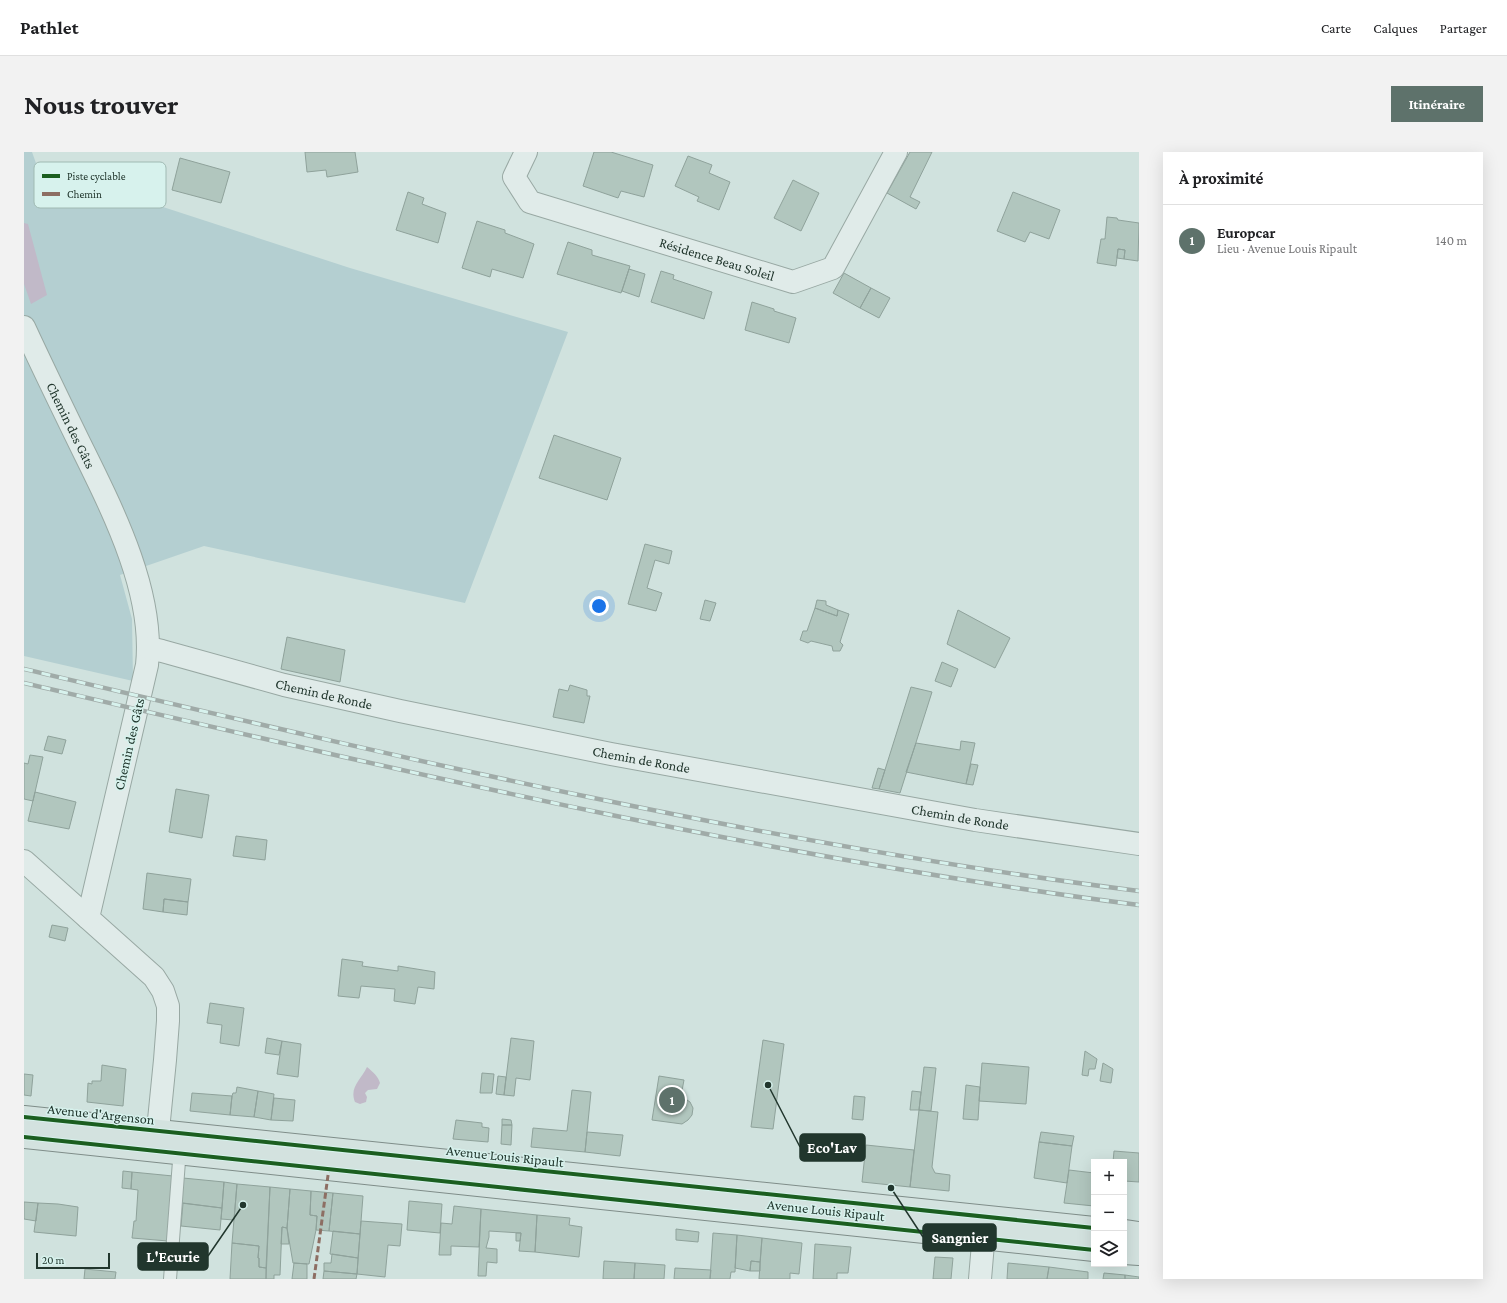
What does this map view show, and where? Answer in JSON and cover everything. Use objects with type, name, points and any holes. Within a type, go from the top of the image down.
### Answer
[{"type":"main road","name":"Avenue d'Argenson","points":[[24,1117],[171,1142]]},
{"type":"main road","points":[[24,1137],[171,1142]]},
{"type":"main road","name":"Avenue Louis Ripault","points":[[171,1142],[985,1227],[1091,1228]]},
{"type":"main road","name":"Avenue Louis Ripault","points":[[985,1227],[1091,1249]]},
{"type":"main road","points":[[1127,1231],[1139,1233]]},
{"type":"main road","points":[[1127,1252],[1139,1254]]},
{"type":"street","name":"Résidence Beau Soleil","points":[[526,152],[514,177],[530,202],[793,282],[833,268],[896,152]]},
{"type":"street","name":"Chemin des Gâts","points":[[24,327],[116,518],[134,568],[145,607],[149,648],[144,681],[88,918]]},
{"type":"street","name":"Chemin de Ronde","points":[[149,648],[292,686],[611,754],[975,820],[1139,844]]},
{"type":"street","points":[[24,861],[154,977],[163,991],[168,1006],[165,1060],[171,1142]]},
{"type":"street","points":[[980,1279],[985,1227]]},
{"type":"lane","points":[[170,1279],[171,1142]]},
{"type":"shaded area","points":[[24,152],[32,152],[36,162],[34,162],[34,208],[166,208],[350,268],[568,332],[465,603],[204,546],[120,575],[132,619],[133,681],[24,656]]},
{"type":"shaded area","points":[[24,223],[28,224],[47,295],[31,304],[24,284]]},
{"type":"shaded area","points":[[367,1067],[377,1076],[380,1083],[377,1089],[368,1090],[365,1093],[367,1097],[366,1102],[360,1104],[355,1102],[354,1092],[356,1084]]},
{"type":"building","points":[[305,152],[355,152],[358,172],[327,177],[326,170],[307,172]]},
{"type":"building","points":[[594,152],[611,152],[653,165],[644,197],[621,191],[618,198],[583,186]]},
{"type":"building","points":[[910,152],[932,152],[910,197],[920,202],[916,209],[887,193]]},
{"type":"building","points":[[688,156],[712,165],[709,173],[730,182],[719,210],[697,201],[699,197],[675,186]]},
{"type":"building","points":[[180,158],[230,172],[221,203],[172,190]]},
{"type":"building","points":[[793,180],[819,193],[801,231],[774,218]]},
{"type":"building","points":[[408,192],[424,198],[422,204],[446,213],[438,243],[396,230]]},
{"type":"building","points":[[1013,192],[1060,210],[1049,239],[1030,232],[1025,242],[997,231]]},
{"type":"building","points":[[1107,217],[1139,223],[1138,261],[1124,259],[1125,250],[1118,249],[1116,266],[1097,263],[1101,239],[1105,239]]},
{"type":"building","points":[[477,221],[505,230],[505,233],[534,244],[523,278],[492,269],[490,277],[462,268]]},
{"type":"building","points":[[568,242],[592,250],[592,255],[630,266],[621,293],[557,274]]},
{"type":"building","points":[[1118,249],[1125,250],[1124,259],[1117,258]]},
{"type":"building","points":[[629,269],[645,274],[639,297],[622,291]]},
{"type":"building","points":[[661,271],[674,275],[673,279],[712,292],[704,319],[651,302]]},
{"type":"building","points":[[844,273],[871,288],[860,308],[833,293]]},
{"type":"building","points":[[871,288],[890,298],[879,318],[860,308]]},
{"type":"building","points":[[752,302],[796,318],[789,343],[745,330]]},
{"type":"building","points":[[554,435],[621,458],[607,500],[539,478]]},
{"type":"building","points":[[645,544],[672,551],[669,564],[655,560],[647,588],[662,593],[656,611],[628,604]]},
{"type":"building","points":[[705,600],[716,603],[710,621],[700,619]]},
{"type":"building","points":[[817,600],[826,601],[826,605],[838,610],[837,616],[815,608]]},
{"type":"building","points":[[815,608],[837,616],[838,610],[849,614],[840,642],[843,645],[840,651],[833,651],[832,646],[811,641],[808,643],[800,640],[803,631],[807,631]]},
{"type":"building","points":[[958,610],[1010,638],[995,668],[947,644]]},
{"type":"building","points":[[287,637],[345,650],[340,682],[281,669]]},
{"type":"building","points":[[942,662],[958,669],[951,687],[935,681]]},
{"type":"building","points":[[570,685],[587,690],[587,696],[590,696],[584,723],[553,717],[559,689],[568,691]]},
{"type":"building","points":[[911,687],[932,692],[900,793],[879,789]]},
{"type":"building","points":[[48,736],[66,740],[62,754],[44,750]]},
{"type":"building","points":[[961,741],[975,743],[966,784],[906,772],[916,743],[960,750]]},
{"type":"building","points":[[30,755],[43,757],[33,801],[24,799],[24,763],[28,764]]},
{"type":"building","points":[[971,764],[978,765],[973,785],[966,784]]},
{"type":"building","points":[[878,768],[885,770],[879,789],[872,788]]},
{"type":"building","points":[[176,789],[209,795],[202,838],[169,832]]},
{"type":"building","points":[[35,792],[76,802],[69,829],[28,821]]},
{"type":"building","points":[[236,836],[267,840],[265,860],[233,856]]},
{"type":"building","points":[[147,873],[191,879],[188,902],[164,899],[163,912],[143,909]]},
{"type":"building","points":[[164,899],[188,902],[187,915],[163,912]]},
{"type":"building","points":[[52,925],[68,928],[65,941],[49,937]]},
{"type":"building","points":[[342,959],[363,962],[362,966],[398,971],[398,966],[435,972],[434,989],[418,987],[415,1004],[394,1001],[395,989],[361,986],[359,998],[338,996]]},
{"type":"building","points":[[210,1003],[244,1008],[239,1046],[220,1043],[222,1025],[207,1023]]},
{"type":"building","points":[[267,1038],[282,1041],[279,1055],[265,1053]]},
{"type":"building","points":[[511,1038],[534,1041],[530,1080],[516,1078],[514,1096],[504,1095]]},
{"type":"building","points":[[763,1040],[784,1044],[773,1129],[751,1127]]},
{"type":"building","points":[[282,1041],[301,1044],[298,1077],[277,1074]]},
{"type":"building","points":[[1085,1051],[1097,1059],[1095,1069],[1089,1069],[1088,1076],[1082,1075]]},
{"type":"building","points":[[982,1063],[1029,1067],[1026,1104],[979,1101]]},
{"type":"building","points":[[1103,1063],[1113,1069],[1111,1083],[1100,1081]]},
{"type":"building","points":[[102,1065],[126,1069],[123,1106],[87,1102],[88,1083],[92,1084],[92,1081],[101,1081]]},
{"type":"building","points":[[924,1067],[936,1068],[931,1111],[919,1110]]},
{"type":"building","points":[[482,1073],[494,1074],[492,1093],[480,1093]]},
{"type":"building","points":[[24,1074],[33,1075],[31,1096],[24,1095]]},
{"type":"building","points":[[498,1076],[506,1077],[504,1095],[496,1094]]},
{"type":"building","points":[[659,1076],[684,1080],[681,1096],[690,1102],[693,1108],[692,1115],[682,1124],[652,1120]]},
{"type":"building","points":[[966,1085],[980,1087],[978,1120],[963,1119]]},
{"type":"building","points":[[237,1087],[258,1091],[254,1117],[230,1115],[232,1096],[233,1093],[236,1093]]},
{"type":"building","points":[[572,1090],[591,1092],[585,1152],[531,1147],[533,1128],[567,1131]]},
{"type":"building","points":[[258,1091],[274,1094],[271,1120],[254,1117]]},
{"type":"building","points":[[912,1091],[921,1092],[919,1110],[910,1110]]},
{"type":"building","points":[[192,1093],[232,1096],[230,1115],[190,1111]]},
{"type":"building","points":[[854,1096],[865,1097],[863,1120],[852,1119]]},
{"type":"building","points":[[274,1098],[295,1100],[293,1121],[271,1120]]},
{"type":"building","points":[[919,1110],[938,1112],[932,1167],[935,1173],[950,1175],[949,1191],[910,1187]]},
{"type":"building","points":[[502,1119],[511,1120],[512,1125],[502,1125]]},
{"type":"building","points":[[456,1120],[482,1123],[482,1127],[489,1128],[488,1142],[453,1139]]},
{"type":"building","points":[[502,1125],[512,1125],[511,1145],[501,1144]]},
{"type":"building","points":[[587,1132],[623,1135],[620,1156],[585,1152]]},
{"type":"building","points":[[1041,1132],[1074,1136],[1072,1146],[1039,1142]]},
{"type":"building","points":[[1039,1142],[1072,1146],[1067,1183],[1034,1178]]},
{"type":"building","points":[[866,1145],[914,1150],[910,1187],[862,1182]]},
{"type":"building","points":[[1114,1151],[1139,1153],[1139,1182],[1127,1181],[1127,1159],[1113,1159]]},
{"type":"building","points":[[1069,1170],[1091,1173],[1091,1206],[1064,1203]]},
{"type":"building","points":[[123,1171],[132,1172],[131,1189],[122,1188]]},
{"type":"building","points":[[132,1172],[173,1176],[168,1241],[132,1238],[134,1221],[136,1221],[138,1190],[131,1189]]},
{"type":"building","points":[[183,1178],[224,1182],[222,1208],[181,1203]]},
{"type":"building","points":[[224,1182],[237,1184],[234,1220],[221,1219]]},
{"type":"building","points":[[237,1184],[270,1187],[266,1268],[259,1267],[259,1246],[232,1243]]},
{"type":"building","points":[[270,1187],[290,1189],[287,1228],[282,1227],[280,1275],[274,1275],[274,1279],[266,1279]]},
{"type":"building","points":[[290,1189],[311,1191],[310,1215],[317,1216],[316,1230],[309,1264],[293,1263],[287,1228]]},
{"type":"building","points":[[311,1191],[333,1193],[329,1231],[316,1230],[317,1216],[310,1215]]},
{"type":"building","points":[[333,1193],[363,1196],[360,1234],[329,1231]]},
{"type":"building","points":[[409,1201],[442,1204],[440,1233],[407,1230]]},
{"type":"building","points":[[24,1202],[38,1203],[36,1221],[24,1219]]},
{"type":"building","points":[[38,1203],[78,1207],[76,1236],[34,1232]]},
{"type":"building","points":[[183,1203],[222,1208],[220,1230],[181,1226]]},
{"type":"building","points":[[454,1206],[481,1209],[479,1247],[451,1246],[451,1255],[439,1255],[441,1223],[452,1224]]},
{"type":"building","points":[[481,1209],[537,1215],[535,1252],[519,1251],[521,1233],[489,1231],[486,1248],[497,1249],[497,1263],[487,1262],[486,1276],[478,1276]]},
{"type":"building","points":[[537,1215],[570,1218],[569,1225],[582,1227],[579,1257],[535,1252]]},
{"type":"building","points":[[361,1221],[402,1224],[400,1246],[388,1245],[385,1277],[357,1274]]},
{"type":"building","points":[[282,1227],[287,1228],[289,1244],[281,1244]]},
{"type":"building","points":[[676,1229],[699,1232],[698,1242],[676,1240]]},
{"type":"building","points":[[333,1231],[360,1234],[358,1258],[330,1254]]},
{"type":"building","points":[[516,1233],[521,1233],[520,1241],[516,1241]]},
{"type":"building","points":[[713,1233],[737,1235],[735,1272],[731,1272],[730,1279],[710,1279]]},
{"type":"building","points":[[737,1235],[762,1238],[760,1262],[751,1261],[750,1271],[735,1268]]},
{"type":"building","points":[[762,1238],[802,1243],[799,1274],[790,1273],[790,1279],[759,1279]]},
{"type":"building","points":[[232,1243],[259,1246],[259,1267],[266,1268],[266,1279],[230,1279]]},
{"type":"building","points":[[815,1244],[851,1247],[848,1273],[837,1273],[837,1279],[813,1279]]},
{"type":"building","points":[[332,1254],[358,1258],[357,1274],[324,1271],[324,1263],[331,1263]]},
{"type":"building","points":[[935,1257],[953,1258],[951,1279],[933,1279]]},
{"type":"building","points":[[604,1261],[635,1263],[634,1279],[603,1279]]},
{"type":"building","points":[[751,1261],[760,1262],[760,1271],[750,1271]]},
{"type":"building","points":[[294,1263],[307,1264],[307,1279],[292,1279]]},
{"type":"building","points":[[635,1263],[665,1265],[664,1279],[634,1279]]},
{"type":"building","points":[[1008,1263],[1049,1267],[1047,1279],[1007,1279]]},
{"type":"building","points":[[1049,1267],[1088,1272],[1088,1279],[1047,1279]]},
{"type":"building","points":[[675,1268],[711,1270],[710,1279],[674,1279]]},
{"type":"building","points":[[85,1269],[116,1272],[115,1279],[84,1279]]},
{"type":"building","points":[[324,1271],[357,1274],[356,1279],[323,1279]]},
{"type":"building","points":[[1104,1273],[1125,1275],[1125,1279],[1103,1279]]},
{"type":"building","points":[[1125,1275],[1139,1277],[1139,1279],[1125,1279]]},
{"type":"railway","points":[[24,669],[440,765],[718,823],[858,849],[998,872],[1139,891]]},
{"type":"railway","points":[[24,683],[440,778],[718,836],[858,862],[998,885],[1139,905]]},
{"type":"marked path","points":[[314,1279],[329,1168]]},
{"type":"cycle path","points":[[24,1117],[1091,1228]]},
{"type":"cycle path","points":[[24,1137],[1091,1250]]},
{"type":"place","name":"Eco'Lav","points":[[768,1085]]},
{"type":"place","name":"Europcar","points":[[672,1100]]},
{"type":"place","name":"Sangnier","points":[[891,1188]]},
{"type":"place","name":"L'Ecurie","points":[[243,1205]]}]
